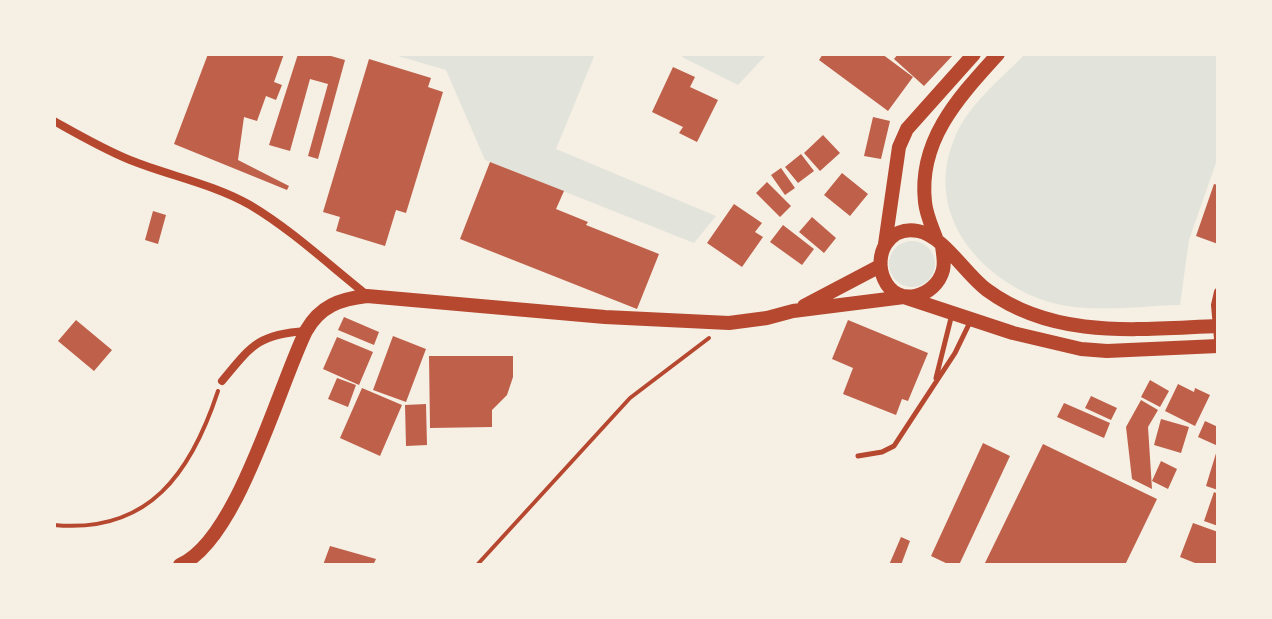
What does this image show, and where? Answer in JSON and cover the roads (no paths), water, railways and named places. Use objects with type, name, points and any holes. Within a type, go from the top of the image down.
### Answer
[{"type":"main road","points":[[974,54],[907,129],[899,147],[880,266],[890,289],[904,297],[1028,338],[1081,349],[1107,351],[1218,346]]},
{"type":"main road","points":[[180,565],[191,561],[224,524],[306,331],[319,311],[343,298],[367,296],[605,317],[729,323],[793,311],[920,296],[931,290],[944,267],[939,242],[925,205],[925,168],[931,146],[962,93],[998,54]]},
{"type":"main road","points":[[885,244],[897,234],[918,231],[939,242],[984,288],[1034,316],[1071,326],[1218,330]]},
{"type":"main road","points":[[793,311],[880,266]]},
{"type":"street","points":[[54,121],[131,160],[249,204],[367,296]]},
{"type":"street","points":[[1218,292],[1215,305],[1218,330]]},
{"type":"street","points":[[222,381],[260,340],[278,333],[306,331]]},
{"type":"lane","points":[[934,384],[952,313]]},
{"type":"lane","points":[[858,456],[869,456],[894,446],[955,353],[972,320]]}]
